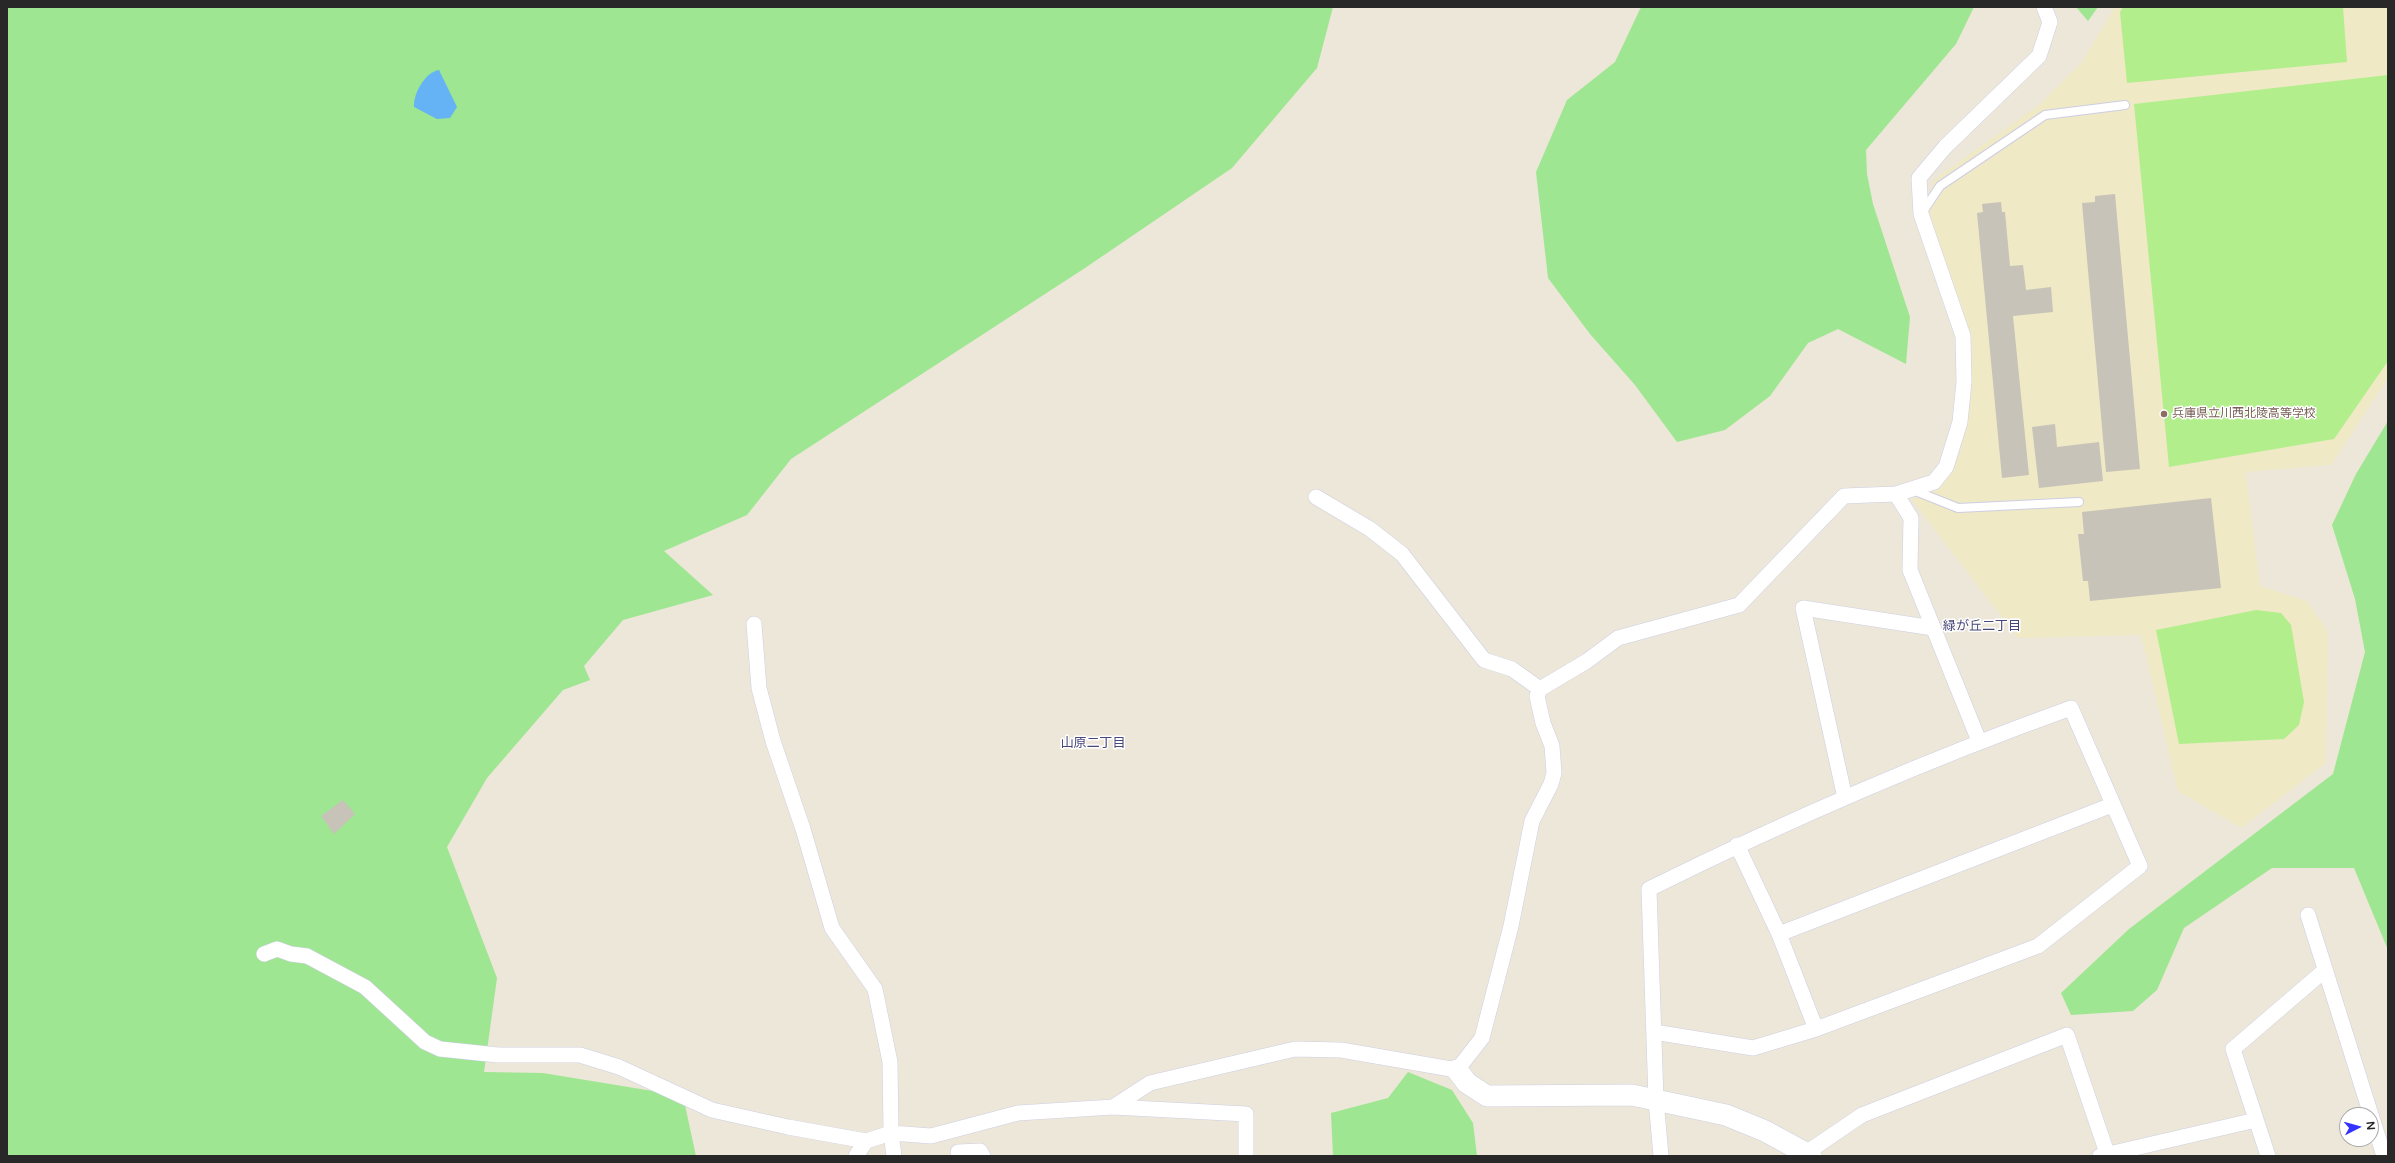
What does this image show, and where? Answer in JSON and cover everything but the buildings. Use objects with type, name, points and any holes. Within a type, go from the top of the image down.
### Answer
[{"type":"street","points":[[1457,1070],[1482,1038],[1511,926],[1532,821],[1551,784],[1554,773],[1552,746],[1543,723],[1537,696],[1540,689],[1587,661],[1618,638],[1739,605],[1844,496],[1896,494],[1913,490],[1934,482],[1946,467],[1960,422],[1964,382],[1963,336],[1921,214],[1919,178],[1945,147],[2039,56],[2050,22],[2044,7]]},
{"type":"street","points":[[1896,494],[1911,518],[1910,570],[1979,741]]},
{"type":"street","points":[[1316,497],[1370,529],[1402,554],[1484,660],[1512,669],[1540,689]]},
{"type":"street","points":[[1845,798],[1803,608],[1933,628]]},
{"type":"street","points":[[754,624],[758,688],[773,741],[803,829],[832,928],[875,989],[890,1062],[891,1133],[894,1156]]},
{"type":"street","points":[[1654,1032],[1753,1048],[1816,1030],[2038,946],[2140,866],[2112,805],[2071,708],[1979,741],[1845,798],[1737,845],[1649,889],[1656,1100],[1661,1156]]},
{"type":"street","points":[[1779,934],[2112,805]]},
{"type":"street","points":[[1737,845],[1779,934],[1816,1030]]},
{"type":"street","points":[[2308,915],[2384,1156]]},
{"type":"street","points":[[264,954],[277,949],[291,954],[307,956],[365,987],[425,1042],[440,1050],[498,1055],[580,1055],[619,1067],[712,1110],[788,1128],[866,1141],[891,1133],[931,1136],[1018,1112],[1112,1107],[1246,1114],[1246,1156]]},
{"type":"street","points":[[2268,1156],[2234,1049],[2325,970]]},
{"type":"street","points":[[1112,1107],[1150,1083],[1295,1049],[1342,1050],[1457,1070],[1467,1083],[1487,1096],[1632,1095],[1726,1115],[1765,1131],[1808,1154],[1862,1115],[2066,1034],[2105,1155],[2256,1120]]},
{"type":"street","points":[[856,1156],[866,1141]]},
{"type":"street","points":[[958,1152],[980,1152],[983,1156]]},
{"type":"lane","points":[[1921,214],[1940,186],[2045,116],[2125,105]]},
{"type":"lane","points":[[1913,490],[1958,508],[2079,502]]},
{"type":"shaded area","name":"兵庫県立川西北陵高等学校","points":[[2115,7],[2388,7],[2388,378],[2331,465],[2246,472],[2260,586],[2307,601],[2328,632],[2326,763],[2241,828],[2178,791],[2141,635],[2018,638],[1912,500],[1942,485],[1961,451],[1972,345],[1924,205],[1935,179],[2039,105],[2082,62]]},
{"type":"green space","points":[[7,7],[1333,7],[1317,68],[1232,168],[1085,268],[791,459],[747,515],[664,551],[713,595],[623,620],[584,666],[590,680],[563,690],[487,778],[447,847],[497,978],[484,1072],[543,1073],[683,1096],[696,1156],[7,1156]]},
{"type":"green space","points":[[1641,7],[1974,7],[1956,44],[1866,150],[1867,174],[1873,204],[1910,317],[1906,364],[1838,329],[1808,343],[1770,396],[1725,430],[1677,442],[1635,385],[1590,334],[1548,278],[1536,172],[1567,100],[1615,62]]},
{"type":"green space","points":[[2076,7],[2098,7],[2088,21]]},
{"type":"green space","points":[[2123,7],[2343,7],[2347,62],[2127,83],[2120,12]]},
{"type":"green space","points":[[2388,75],[2388,361],[2334,439],[2169,467],[2134,104]]},
{"type":"green space","points":[[2388,421],[2388,950],[2354,868],[2272,868],[2184,928],[2157,990],[2133,1011],[2071,1015],[2061,993],[2129,929],[2333,774],[2365,652],[2355,599],[2332,525],[2356,474]]},
{"type":"green space","points":[[2256,610],[2281,613],[2291,625],[2304,702],[2299,725],[2284,739],[2179,744],[2156,630]]},
{"type":"green space","points":[[1408,1072],[1452,1090],[1473,1123],[1477,1156],[1333,1156],[1331,1113],[1388,1098]]},
{"type":"water","points":[[439,70],[457,107],[450,118],[437,119],[414,107],[414,102],[421,84],[429,75]]},
{"type":"place","name":"兵庫県立川西北陵高等学校","points":[[2164,414]]},
{"type":"district","name":"緑が丘二丁目","points":[[1982,627]]},
{"type":"district","name":"山原二丁目","points":[[1093,744]]}]
